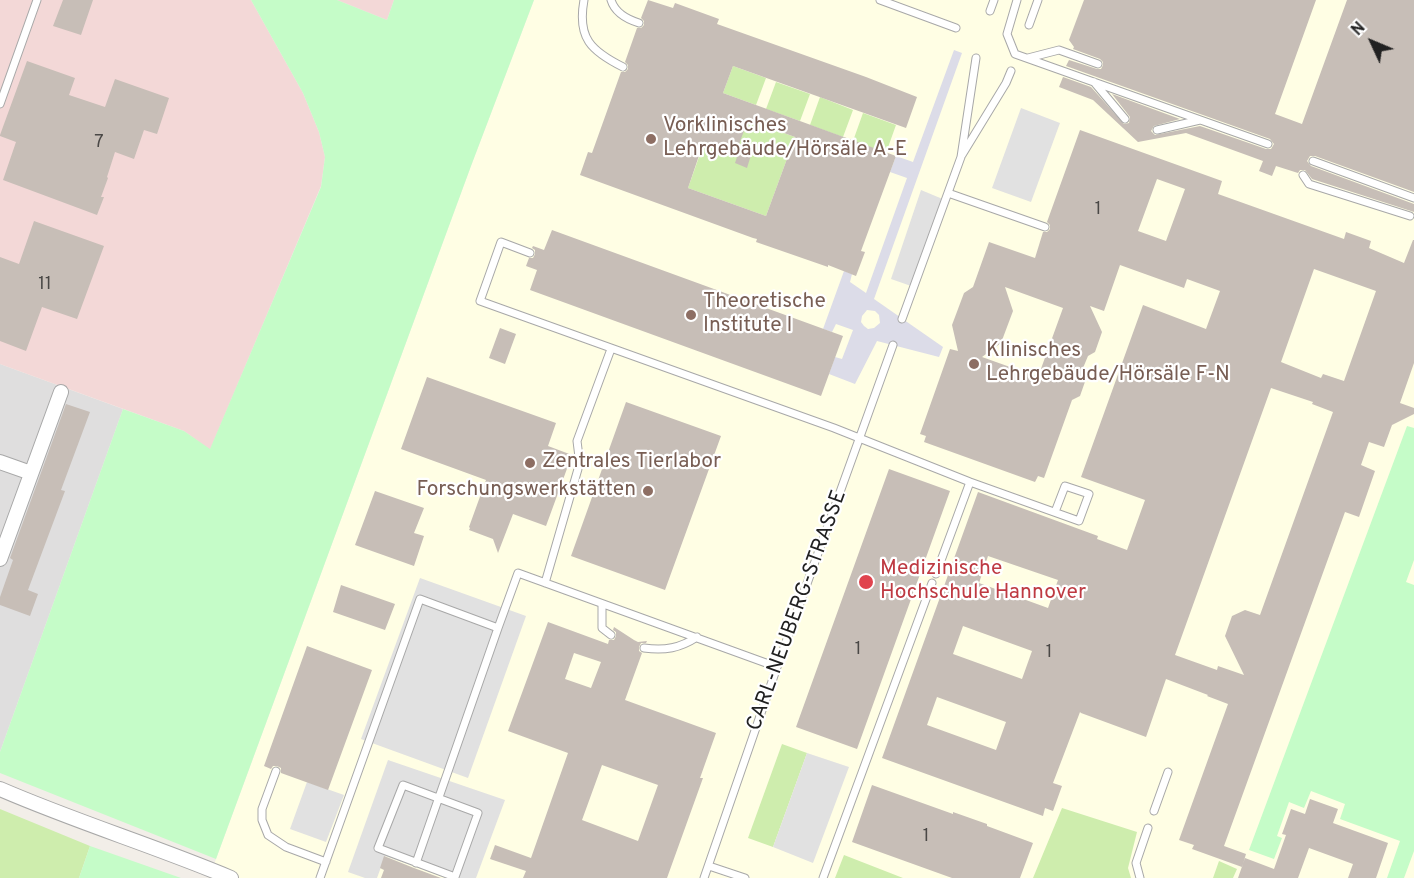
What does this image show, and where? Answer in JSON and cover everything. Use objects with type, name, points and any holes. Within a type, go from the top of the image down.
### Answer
[{"type":"street","points":[[0,559],[61,392]]},
{"type":"street","points":[[0,462],[31,473]]},
{"type":"street","points":[[0,789],[231,878]]},
{"type":"lane","points":[[0,104],[37,0]]},
{"type":"lane","points":[[584,0],[582,14],[584,31],[591,44],[599,53],[623,67]]},
{"type":"lane","points":[[611,0],[618,13],[639,23]]},
{"type":"lane","points":[[880,0],[956,28]]},
{"type":"lane","points":[[990,11],[994,0]]},
{"type":"lane","points":[[1017,0],[1007,33],[1015,54],[1268,144]]},
{"type":"lane","points":[[1029,25],[1038,0]]},
{"type":"lane","points":[[1028,58],[1059,50],[1098,64]]},
{"type":"lane","points":[[902,319],[961,157],[976,58]]},
{"type":"lane","points":[[961,157],[1011,71]]},
{"type":"lane","points":[[1094,82],[1125,119]]},
{"type":"lane","points":[[1157,130],[1200,120]]},
{"type":"lane","points":[[1313,161],[1414,198]]},
{"type":"lane","points":[[1303,175],[1309,183],[1410,216]]},
{"type":"lane","points":[[948,193],[1046,227]]},
{"type":"lane","points":[[530,253],[501,242],[480,302],[860,438],[970,482],[1079,521],[1089,494],[1065,486],[1055,512]]},
{"type":"lane","name":"CARL-NEUBERG-STRASSE","points":[[704,878],[893,345]]},
{"type":"lane","points":[[579,457],[577,441],[612,348]]},
{"type":"lane","points":[[545,583],[578,469]]},
{"type":"lane","points":[[936,574],[970,482]]},
{"type":"lane","points":[[416,863],[518,573],[777,667]]},
{"type":"lane","points":[[824,878],[932,583]]},
{"type":"lane","points":[[320,878],[420,599],[498,628]]},
{"type":"lane","points":[[602,603],[602,628],[611,635]]},
{"type":"lane","points":[[644,648],[672,649],[697,637]]},
{"type":"lane","points":[[276,771],[262,809],[262,820],[268,835],[286,847],[326,862]]},
{"type":"lane","points":[[1154,811],[1168,772]]},
{"type":"lane","points":[[403,785],[478,813],[455,877],[416,863],[378,849],[403,785]]},
{"type":"lane","points":[[1140,878],[1136,863],[1148,828]]},
{"type":"lane","points":[[709,866],[745,878]]},
{"type":"shaded area","points":[[0,0],[251,0],[303,93],[319,132],[325,157],[321,186],[210,450],[184,431],[0,364]]},
{"type":"shaded area","points":[[337,0],[394,0],[387,20]]},
{"type":"shaded area","name":"Medizinische Hochschule Hannover","points":[[534,0],[1414,0],[1414,878],[209,878]]},
{"type":"shaded area","points":[[954,50],[962,53],[874,299],[943,347],[939,357],[877,341],[855,384],[829,374],[835,357],[842,359],[853,330],[836,324],[832,332],[823,329],[844,271],[852,274],[850,282],[866,293],[907,178],[890,172],[896,156],[913,162]],"holes":[[[867,310],[875,311],[879,315],[880,323],[868,329],[861,322],[862,316]]]},
{"type":"shaded area","points":[[1021,108],[1060,123],[1031,202],[992,188]]},
{"type":"shaded area","points":[[921,190],[945,200],[914,287],[891,279]]},
{"type":"shaded area","points":[[0,364],[123,409],[0,752]]},
{"type":"shaded area","points":[[420,578],[526,616],[468,778],[361,739]]},
{"type":"shaded area","points":[[807,753],[849,767],[813,863],[773,847]]},
{"type":"shaded area","points":[[388,760],[505,800],[476,878],[446,878],[385,856],[377,878],[365,878],[348,872]]},
{"type":"shaded area","points":[[307,782],[344,795],[326,842],[290,829]]},
{"type":"green space","points":[[251,0],[337,0],[387,20],[394,0],[534,0],[216,859],[0,773],[0,752],[123,409],[184,431],[210,449],[321,187],[325,157],[319,132],[303,93]]},
{"type":"green space","points":[[733,66],[766,78],[756,105],[723,93]]},
{"type":"green space","points":[[776,82],[810,94],[800,121],[766,109]]},
{"type":"green space","points":[[820,97],[853,110],[843,137],[810,125]]},
{"type":"green space","points":[[716,109],[795,137],[766,216],[688,188]]},
{"type":"green space","points":[[863,113],[896,125],[886,153],[853,141]]},
{"type":"green space","points":[[1407,426],[1414,428],[1414,560],[1406,582],[1414,585],[1414,851],[1404,878],[1387,878],[1400,841],[1340,819],[1345,804],[1311,791],[1304,808],[1289,802],[1277,836],[1282,838],[1274,859],[1249,850]]},
{"type":"green space","points":[[782,744],[807,753],[773,847],[748,838]]},
{"type":"green space","points":[[1062,808],[1137,832],[1128,868],[1131,878],[1033,878]]},
{"type":"green space","points":[[0,809],[90,846],[79,878],[0,878]]},
{"type":"green space","points":[[90,846],[181,878],[79,878]]},
{"type":"green space","points":[[844,855],[903,878],[835,878]]},
{"type":"green space","points":[[1219,861],[1237,869],[1233,878],[1213,878]]},
{"type":"building","points":[[63,0],[93,0],[81,35],[53,26]]},
{"type":"building","name":"Vorklinisches Lehrgebäude/Hörsäle A-E","points":[[648,0],[673,8],[675,3],[719,19],[717,24],[917,97],[906,128],[733,66],[723,93],[896,156],[861,251],[865,252],[856,276],[756,242],[757,239],[580,175],[588,152],[592,153],[621,72],[628,69],[625,62],[637,28],[644,25],[641,18]],"holes":[[[748,120],[795,137],[766,216],[688,188],[703,144],[735,155]]]},
{"type":"building","points":[[1084,0],[1316,0],[1275,114],[1302,124],[1347,0],[1414,0],[1414,192],[1315,156],[1310,156],[1307,161],[1311,166],[1414,204],[1414,212],[1312,179],[1305,170],[1300,170],[1298,173],[1276,166],[1272,176],[1259,171],[1263,161],[1186,133],[1138,142],[1093,100],[1059,87],[1063,77],[1091,87],[1124,124],[1129,123],[1130,117],[1112,94],[1180,119],[1154,126],[1151,131],[1155,135],[1200,126],[1266,149],[1271,149],[1274,144],[1270,139],[1066,66],[1069,60],[1097,69],[1101,69],[1103,65],[1100,59],[1073,49],[1069,40]]},
{"type":"building","points":[[27,61],[75,78],[69,95],[105,107],[115,79],[169,98],[157,134],[144,130],[134,159],[115,152],[97,215],[3,180],[16,142],[0,135]]},
{"type":"building","points":[[1080,130],[1222,181],[1218,194],[1344,239],[1346,232],[1371,241],[1369,248],[1404,263],[1414,240],[1414,363],[1400,403],[1414,408],[1414,414],[1392,425],[1384,447],[1369,442],[1361,465],[1375,471],[1359,517],[1345,512],[1224,846],[1246,854],[1242,867],[1192,849],[1194,845],[1179,840],[1228,704],[1166,679],[1146,737],[1080,712],[1053,783],[1062,786],[1053,811],[1045,808],[1043,816],[882,758],[978,492],[1098,536],[1097,539],[1127,550],[1145,500],[1081,477],[1143,305],[1206,329],[1220,291],[1187,279],[1184,288],[1120,265],[1104,311],[1090,306],[1102,332],[1095,352],[1088,356],[1083,368],[1087,376],[1080,396],[1072,400],[1044,478],[1038,476],[1035,482],[924,442],[926,436],[920,434],[950,349],[958,351],[952,325],[964,293],[973,287],[989,242],[1035,258],[1043,232],[1050,229],[1047,222]],"holes":[[[1157,179],[1185,189],[1166,241],[1138,231]],[[1314,269],[1376,291],[1344,381],[1323,374],[1321,378],[1281,362]],[[1005,287],[1063,308],[1038,377],[982,357],[1001,343],[1013,311]],[[1271,388],[1313,402],[1312,404],[1333,412],[1260,615],[1245,610],[1232,616],[1225,636],[1244,675],[1218,666],[1217,670],[1175,655]],[[988,556],[1058,580],[1048,608],[979,583]],[[963,626],[1032,651],[1022,679],[953,654]],[[937,697],[1006,722],[996,750],[927,725]]]},
{"type":"building","points":[[739,151],[751,155],[747,168],[735,163]]},
{"type":"building","points":[[34,221],[104,246],[77,319],[42,307],[26,351],[0,341],[0,257],[19,264]]},
{"type":"building","name":"Theoretische Institute I","points":[[552,230],[843,336],[821,396],[530,290],[537,270],[526,266],[529,258],[533,258],[535,254],[532,248],[533,246],[544,250]]},
{"type":"building","points":[[500,328],[516,334],[505,364],[489,358]]},
{"type":"building","name":"Zentrales Tierlabor","points":[[427,377],[556,423],[548,446],[572,455],[546,526],[513,514],[498,553],[493,539],[469,530],[486,480],[401,449]]},
{"type":"building","name":"Forschungswerkstätten","points":[[626,402],[721,436],[665,590],[571,556]]},
{"type":"building","points":[[66,404],[90,412],[61,490],[65,491],[28,590],[38,594],[30,616],[0,605],[0,597],[13,560],[10,558]]},
{"type":"building","points":[[889,469],[950,491],[857,749],[796,727]]},
{"type":"building","points":[[375,491],[424,508],[414,533],[424,536],[414,566],[355,545]]},
{"type":"building","points":[[341,585],[395,604],[385,630],[333,612]]},
{"type":"building","points":[[548,622],[608,644],[609,640],[614,640],[616,636],[614,627],[638,642],[647,641],[641,643],[639,647],[642,653],[625,700],[716,733],[700,778],[703,778],[667,878],[523,878],[526,871],[490,859],[495,845],[531,858],[568,753],[508,731]],"holes":[[[574,653],[601,662],[591,688],[565,679]],[[602,765],[658,785],[638,841],[582,820]]]},
{"type":"building","points":[[307,646],[372,670],[328,790],[281,773],[281,768],[277,766],[271,769],[264,766]]},
{"type":"building","points":[[872,785],[987,824],[987,826],[1033,843],[1020,878],[952,878],[852,842]]},
{"type":"building","points":[[1310,799],[1338,809],[1333,823],[1388,843],[1376,878],[1348,878],[1353,864],[1309,848],[1298,878],[1238,878],[1245,858],[1274,869],[1286,835],[1282,834],[1291,809],[1305,814]]},
{"type":"building","points":[[384,856],[441,878],[381,878],[384,870],[380,868]]},
{"type":"place","name":"Vorklinisches Lehrgebäude/Hörsäle A-E","points":[[651,139]]},
{"type":"place","name":"Theoretische Institute I","points":[[691,315]]},
{"type":"place","name":"Klinisches Lehrgebäude/Hörsäle F-N","points":[[974,364]]},
{"type":"place","name":"Zentrales Tierlabor","points":[[530,463]]},
{"type":"place","name":"Forschungswerkstätten","points":[[648,491]]},
{"type":"place","name":"Medizinische Hochschule Hannover","points":[[866,582]]}]
